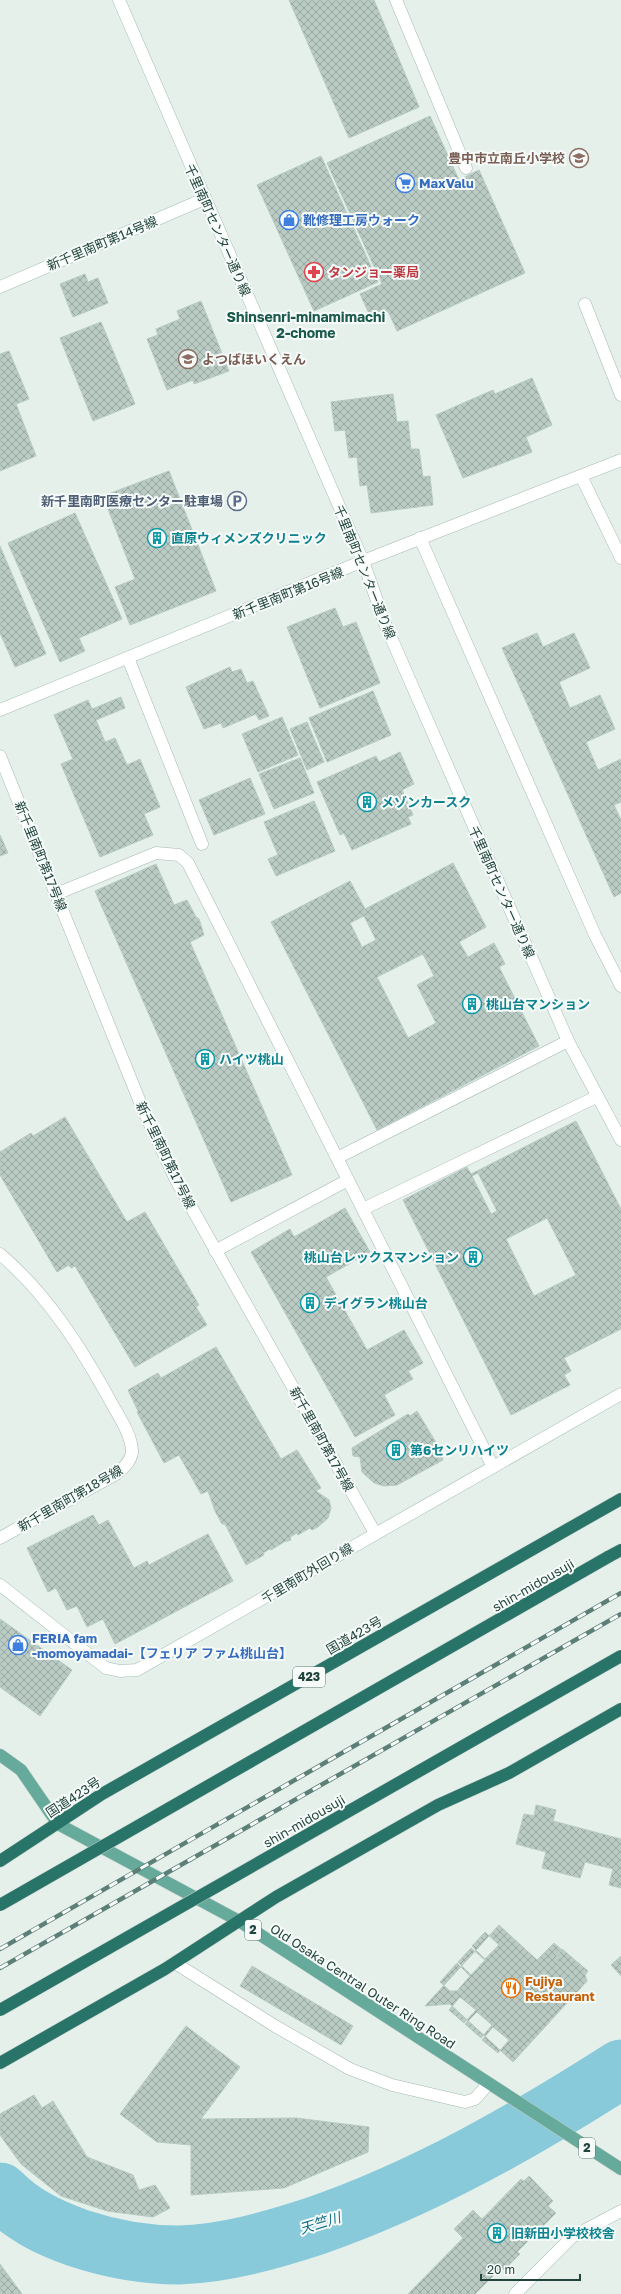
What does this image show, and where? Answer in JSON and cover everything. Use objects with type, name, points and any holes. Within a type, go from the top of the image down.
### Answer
[{"type":"highway","name":"国道423号","points":[[0,1861],[109,1790],[621,1499]]},
{"type":"highway","name":"shin-midousuji","points":[[0,1905],[621,1550]]},
{"type":"highway","name":"shin-midousuji","points":[[0,2010],[621,1656]]},
{"type":"highway","points":[[0,2063],[175,1963],[276,1897],[438,1805],[509,1773],[621,1709]]},
{"type":"main road","name":"Old Osaka Central Outer Ring Road","points":[[0,1755],[21,1770],[58,1824],[239,1921],[554,2127],[621,2169]]},
{"type":"street","name":"千里南町センター通り線","points":[[118,0],[363,562],[386,626],[568,1041],[596,1097],[621,1140]]},
{"type":"street","points":[[396,0],[466,168]]},
{"type":"street","name":"新千里南町第14号線","points":[[0,287],[204,199]]},
{"type":"street","points":[[585,304],[621,395]]},
{"type":"street","name":"新千里南町第16号線","points":[[0,710],[420,538],[621,460]]},
{"type":"street","points":[[581,476],[621,558]]},
{"type":"street","points":[[420,538],[594,935],[621,986]]},
{"type":"street","points":[[128,658],[202,844]]},
{"type":"street","name":"新千里南町第17号線","points":[[0,756],[150,1126],[176,1180],[375,1533]]},
{"type":"street","points":[[56,894],[156,853],[179,854],[188,863],[493,1467]]},
{"type":"street","points":[[337,1158],[568,1041]]},
{"type":"street","points":[[363,1209],[596,1097]]},
{"type":"street","points":[[215,1251],[348,1180]]},
{"type":"street","name":"新千里南町第18号線","points":[[0,1254],[18,1269],[50,1306],[83,1352],[123,1424],[131,1444],[132,1454],[125,1466],[116,1474],[0,1538]]},
{"type":"street","name":"千里南町外回り線","points":[[0,1585],[106,1668],[129,1672],[150,1664],[375,1533],[621,1394]]},
{"type":"street","points":[[175,1963],[275,2026],[350,2069],[392,2085],[465,2102],[475,2099],[488,2084]]},
{"type":"street","points":[[515,2294],[572,2237],[621,2211]]},
{"type":"building","points":[[289,0],[374,0],[419,107],[349,138]]},
{"type":"building","points":[[430,116],[459,180],[479,170],[525,273],[397,331],[388,311],[371,318],[360,294],[382,284],[327,163]]},
{"type":"building","points":[[321,156],[378,282],[314,311],[257,185]]},
{"type":"building","points":[[85,274],[88,282],[98,278],[108,303],[73,317],[60,284]]},
{"type":"building","points":[[201,301],[229,371],[194,384],[193,380],[167,390],[147,339],[158,335],[156,329],[180,319],[177,311]]},
{"type":"building","points":[[101,322],[135,404],[93,421],[60,338]]},
{"type":"building","points":[[9,351],[29,399],[16,404],[36,456],[0,471],[0,354]]},
{"type":"building","points":[[532,378],[552,425],[526,437],[532,452],[463,478],[436,415],[493,390],[495,394]]},
{"type":"building","points":[[393,394],[397,422],[408,421],[411,449],[419,449],[423,477],[430,476],[433,505],[371,513],[367,485],[360,486],[357,457],[349,458],[345,430],[335,431],[331,402]]},
{"type":"building","name":"直原ウィメンズクリニック","points":[[169,471],[216,591],[130,625],[115,587],[135,579],[103,496]]},
{"type":"building","points":[[75,513],[122,619],[79,638],[85,651],[60,662],[8,543]]},
{"type":"building","points":[[0,546],[46,654],[15,667],[0,633]]},
{"type":"building","points":[[335,608],[343,627],[356,622],[380,683],[320,708],[287,627]]},
{"type":"building","points":[[537,633],[543,647],[574,633],[590,668],[559,682],[570,708],[600,695],[615,729],[586,742],[598,770],[621,759],[621,802],[614,805],[621,820],[621,893],[614,897],[502,648]]},
{"type":"building","points":[[230,667],[232,672],[241,669],[247,683],[253,681],[269,716],[259,720],[256,714],[223,728],[221,723],[204,729],[186,687]]},
{"type":"building","points":[[373,691],[391,735],[327,762],[309,718]]},
{"type":"building","points":[[121,697],[125,708],[96,720],[105,742],[115,738],[127,765],[140,759],[160,807],[144,814],[153,835],[100,857],[61,764],[73,759],[54,715],[88,700],[92,709]]},
{"type":"building","points":[[282,717],[298,755],[258,772],[242,734]]},
{"type":"building","points":[[307,722],[324,762],[307,770],[290,729]]},
{"type":"building","name":"メゾンカースク","points":[[400,752],[414,784],[402,790],[413,815],[408,817],[411,824],[352,850],[344,833],[340,835],[317,782],[376,756],[379,762]]},
{"type":"building","points":[[300,758],[314,793],[274,809],[259,774]]},
{"type":"building","points":[[250,778],[265,814],[214,835],[199,800]]},
{"type":"building","points":[[314,801],[335,851],[276,876],[268,859],[278,855],[264,822]]},
{"type":"building","points":[[0,835],[8,853],[0,856]]},
{"type":"building","name":"桃山台マンション","points":[[453,863],[486,927],[459,942],[468,957],[494,943],[505,964],[499,967],[539,1046],[377,1130],[271,922],[350,881],[365,909]],"holes":[[[364,916],[376,940],[362,947],[350,923]],[[423,954],[434,976],[417,985],[436,1023],[408,1038],[377,977]]]},
{"type":"building","name":"ハイツ桃山","points":[[156,864],[174,905],[187,900],[196,917],[199,919],[204,935],[190,942],[292,1175],[231,1202],[95,891]]},
{"type":"building","points":[[65,1117],[127,1222],[145,1212],[199,1305],[196,1307],[207,1325],[135,1367],[75,1266],[71,1268],[69,1265],[57,1272],[0,1175],[0,1152],[31,1133],[33,1136]]},
{"type":"building","name":"桃山台レックスマンション","points":[[576,1121],[621,1209],[621,1329],[564,1358],[571,1371],[564,1375],[570,1385],[511,1415],[403,1200],[467,1167],[471,1174]],"holes":[[[478,1173],[497,1211],[491,1214],[472,1176]],[[547,1218],[576,1275],[534,1296],[506,1239]]]},
{"type":"building","name":"デイグラン桃山台","points":[[345,1208],[370,1252],[326,1277],[367,1350],[404,1330],[423,1363],[408,1371],[413,1379],[384,1395],[395,1415],[355,1437],[251,1252],[290,1229],[294,1237]]},
{"type":"building","points":[[216,1347],[281,1459],[297,1450],[321,1488],[316,1491],[329,1500],[331,1508],[328,1518],[318,1527],[312,1530],[310,1528],[298,1535],[297,1533],[290,1537],[291,1540],[284,1542],[271,1550],[270,1549],[263,1553],[264,1555],[246,1565],[225,1524],[222,1524],[215,1511],[208,1491],[201,1494],[179,1455],[164,1463],[137,1412],[138,1411],[128,1390],[158,1373],[161,1378]]},
{"type":"building","name":"第6センリハイツ","points":[[417,1411],[443,1454],[441,1455],[443,1460],[397,1485],[384,1486],[374,1483],[362,1472],[360,1457],[353,1456],[352,1448],[408,1414],[410,1416]]},
{"type":"building","points":[[93,1515],[99,1525],[108,1520],[134,1568],[147,1561],[149,1565],[208,1534],[233,1581],[115,1644],[103,1619],[87,1627],[77,1606],[67,1610],[56,1588],[48,1592],[27,1548]]},
{"type":"building","name":"FERIA fam -momoyamadai-【フェリア ファム桃山台】","points":[[0,1619],[72,1670],[40,1716],[0,1687]]},
{"type":"building","points":[[536,1805],[556,1810],[553,1821],[621,1839],[621,1888],[609,1885],[613,1869],[585,1862],[580,1878],[542,1868],[546,1852],[516,1844],[524,1814],[534,1816]]},
{"type":"building","name":"Fujiya Restaurant","points":[[499,1925],[537,1960],[554,1943],[562,1950],[556,1956],[559,1959],[556,1961],[576,1978],[580,1974],[587,1981],[513,2062],[450,2004],[425,2006]]},
{"type":"building","points":[[485,1932],[499,1945],[485,1959],[472,1946]]},
{"type":"building","points":[[471,1948],[485,1960],[471,1975],[458,1962]]},
{"type":"building","points":[[562,1949],[588,1971],[585,1975],[587,1981],[580,1974],[576,1978],[556,1961],[559,1959],[556,1956]]},
{"type":"building","points":[[621,1956],[621,1976],[611,1965]]},
{"type":"building","points":[[457,1963],[470,1976],[457,1991],[450,1991],[440,1982]]},
{"type":"building","points":[[252,1966],[353,2026],[341,2045],[240,1986]]},
{"type":"building","points":[[460,1997],[476,2010],[464,2023],[449,2010]]},
{"type":"building","points":[[477,2012],[492,2025],[481,2038],[465,2024]]},
{"type":"building","points":[[186,2026],[240,2067],[201,2119],[296,2118],[369,2127],[368,2152],[284,2188],[191,2195],[191,2145],[157,2142],[120,2114]]},
{"type":"building","points":[[493,2027],[509,2040],[498,2053],[482,2040]]},
{"type":"building","points":[[34,2095],[42,2108],[53,2101],[87,2157],[133,2175],[139,2190],[155,2185],[170,2208],[153,2217],[107,2211],[61,2196],[21,2164],[0,2135],[0,2114]]},
{"type":"building","name":"旧新田小学校校舎","points":[[529,2176],[553,2201],[548,2206],[556,2213],[517,2252],[520,2254],[504,2270],[502,2267],[475,2294],[408,2294],[463,2238],[454,2229],[473,2210],[482,2219],[521,2179],[524,2181]]},
{"type":"building","points":[[0,2264],[22,2294],[0,2294]]},
{"type":"waterway","name":"天竺川","points":[[0,2192],[36,2220],[78,2238],[103,2245],[140,2253],[166,2255],[196,2254],[230,2249],[265,2241],[315,2226],[395,2194],[434,2176],[510,2136],[621,2069]]},
{"type":"railway","points":[[0,1949],[621,1593]]},
{"type":"railway","points":[[0,1968],[621,1614]]},
{"type":"place","name":"豊中市立南丘小学校","points":[[579,158]]},
{"type":"place","name":"MaxValu","points":[[405,183]]},
{"type":"place","name":"靴修理工房ウォーク","points":[[289,220]]},
{"type":"place","name":"タンジョー薬局","points":[[314,272]]},
{"type":"place","name":"よつばほいくえん","points":[[188,359]]},
{"type":"place","name":"新千里南町医療センター駐車場","points":[[237,501]]},
{"type":"place","name":"直原ウィメンズクリニック","points":[[157,538]]},
{"type":"place","name":"メゾンカースク","points":[[367,802]]},
{"type":"place","name":"桃山台マンション","points":[[472,1004]]},
{"type":"place","name":"ハイツ桃山","points":[[205,1059]]},
{"type":"place","name":"桃山台レックスマンション","points":[[473,1257]]},
{"type":"place","name":"デイグラン桃山台","points":[[310,1303]]},
{"type":"place","name":"第6センリハイツ","points":[[396,1450]]},
{"type":"place","name":"FERIA fam -momoyamadai-【フェリア ファム桃山台】","points":[[18,1645]]},
{"type":"place","name":"Fujiya Restaurant","points":[[511,1988]]},
{"type":"place","name":"旧新田小学校校舎","points":[[497,2233]]},
{"type":"district","name":"Shinsenri-minamimachi 2-chome","points":[[306,326]]}]
